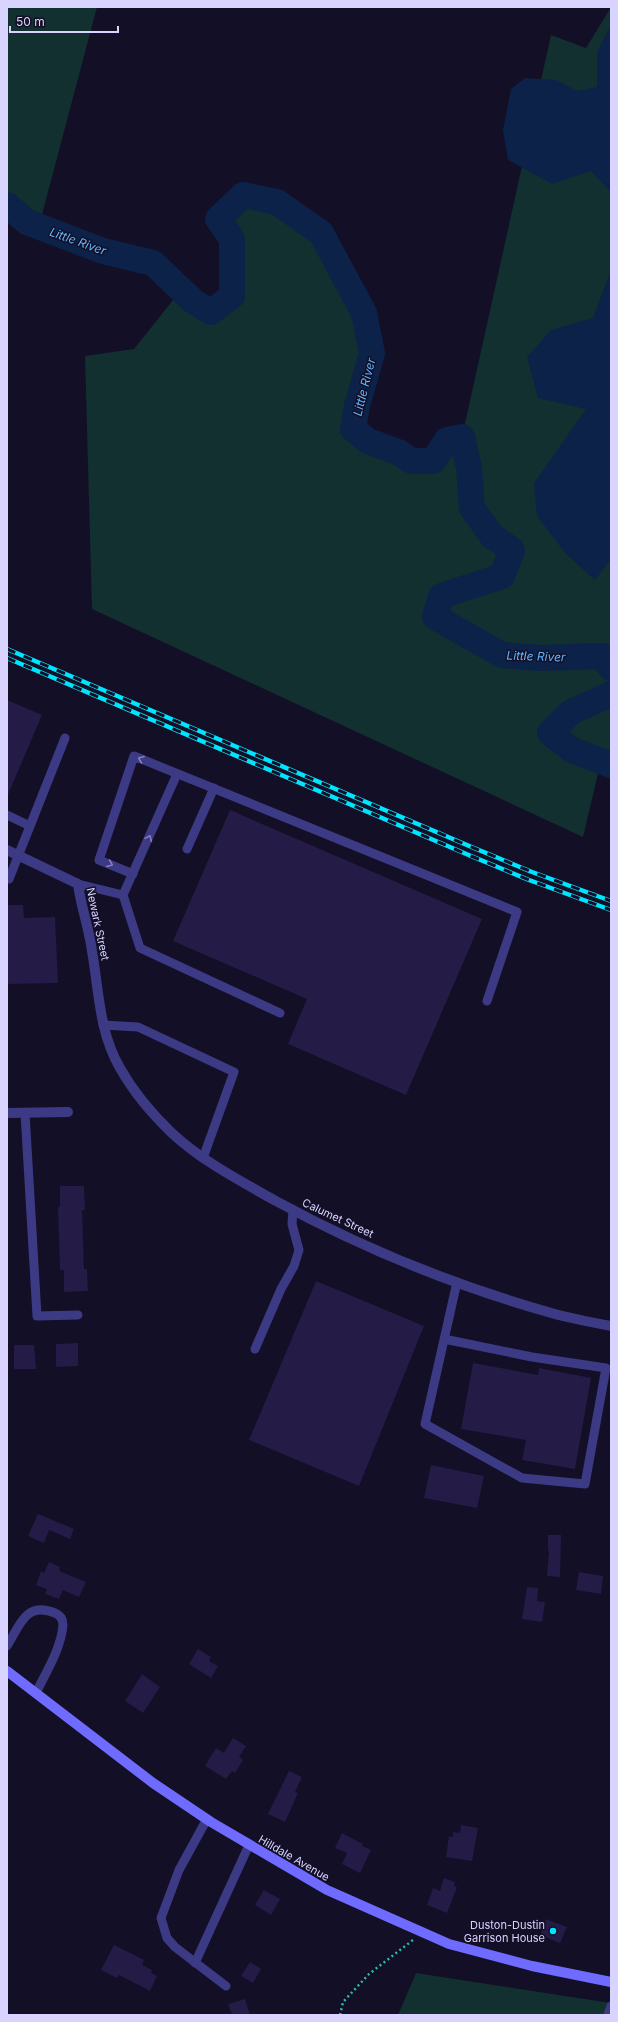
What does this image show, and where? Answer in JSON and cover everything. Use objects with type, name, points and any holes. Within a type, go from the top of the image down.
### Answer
[{"type":"main road","name":"Hilldale Avenue","points":[[7,1671],[153,1783],[249,1845],[327,1890],[449,1944],[532,1966],[611,1982]]},
{"type":"street","name":"Newark Street","points":[[7,850],[78,884],[92,949],[103,1025],[109,1046]]},
{"type":"street","name":"Calumet Street","points":[[109,1046],[135,1092],[173,1134],[203,1158],[316,1223],[399,1260],[457,1282],[550,1313],[611,1326]]},
{"type":"street","points":[[7,1113],[68,1112]]},
{"type":"lane","points":[[7,878],[9,879],[65,738]]},
{"type":"lane","points":[[133,874],[99,860],[134,756],[517,912],[487,1001]]},
{"type":"lane","points":[[177,774],[123,895],[140,948],[280,1013]]},
{"type":"lane","points":[[187,849],[214,788]]},
{"type":"lane","points":[[7,815],[30,826]]},
{"type":"lane","points":[[78,884],[123,895]]},
{"type":"lane","points":[[103,1025],[138,1027],[234,1072],[203,1158]]},
{"type":"lane","points":[[25,1113],[37,1316],[78,1315]]},
{"type":"lane","points":[[255,1349],[281,1289],[294,1266],[299,1250],[292,1224],[293,1210]]},
{"type":"lane","points":[[444,1340],[532,1357],[606,1368],[585,1484],[522,1478],[425,1424],[457,1282]]},
{"type":"lane","points":[[7,1646],[27,1613],[33,1610],[43,1610],[56,1613],[61,1617],[63,1623],[60,1643],[36,1693]]},
{"type":"lane","points":[[207,1819],[179,1870],[161,1918],[167,1938],[195,1963],[226,1986]]},
{"type":"lane","points":[[195,1963],[249,1845]]},
{"type":"lane","points":[[608,2015],[611,2006]]},
{"type":"path","points":[[340,2015],[343,2002],[369,1974],[421,1932]]},
{"type":"green space","points":[[7,7],[97,7],[40,222],[18,224],[7,213]]},
{"type":"green space","points":[[611,7],[611,767],[601,761],[583,837],[92,609],[85,356],[134,349],[181,290],[193,301],[211,312],[232,296],[232,239],[218,219],[243,195],[277,202],[321,233],[364,313],[372,353],[357,406],[353,429],[368,441],[398,452],[412,461],[433,461],[447,440],[462,437],[551,35],[586,48]],"holes":[[[475,512],[510,548],[492,536]],[[509,655],[590,656],[540,658]],[[584,707],[553,730],[571,712]],[[554,735],[597,759],[572,750]]]},
{"type":"green space","points":[[416,1973],[611,2003],[611,2015],[398,2015]]},
{"type":"water","points":[[611,25],[611,192],[591,171],[552,184],[508,160],[503,130],[511,89],[525,78],[556,80],[577,91],[597,87],[597,52]]},
{"type":"water","points":[[611,270],[611,559],[595,580],[566,554],[537,516],[534,483],[586,409],[538,398],[527,357],[551,330],[593,318]]},
{"type":"building","points":[[7,700],[42,715],[7,797]]},
{"type":"building","points":[[230,810],[482,919],[406,1095],[288,1044],[307,999],[173,941]]},
{"type":"building","points":[[7,905],[23,905],[24,918],[55,917],[58,983],[7,984]]},
{"type":"building","points":[[60,1186],[84,1186],[85,1210],[82,1210],[84,1269],[87,1269],[88,1291],[64,1292],[64,1270],[60,1270],[58,1207],[60,1207]]},
{"type":"building","points":[[316,1281],[424,1326],[359,1486],[249,1440]]},
{"type":"building","points":[[78,1343],[78,1366],[56,1367],[56,1344]]},
{"type":"building","points":[[14,1345],[34,1345],[36,1369],[14,1369]]},
{"type":"building","points":[[473,1363],[538,1375],[539,1368],[591,1378],[575,1469],[522,1460],[526,1440],[461,1429]]},
{"type":"building","points":[[431,1465],[484,1476],[477,1508],[424,1498]]},
{"type":"building","points":[[38,1514],[74,1529],[70,1539],[49,1530],[44,1543],[28,1536]]},
{"type":"building","points":[[548,1535],[561,1535],[560,1577],[547,1576],[549,1551]]},
{"type":"building","points":[[49,1562],[60,1567],[59,1571],[86,1582],[79,1597],[63,1590],[59,1599],[45,1594],[47,1589],[36,1585],[41,1571],[44,1573]]},
{"type":"building","points":[[579,1572],[603,1576],[601,1594],[576,1590]]},
{"type":"building","points":[[527,1587],[538,1588],[537,1601],[545,1602],[542,1622],[522,1619]]},
{"type":"building","points":[[198,1649],[211,1657],[209,1661],[218,1666],[211,1678],[189,1664]]},
{"type":"building","points":[[142,1674],[160,1687],[143,1713],[125,1701]]},
{"type":"building","points":[[233,1738],[246,1746],[239,1757],[243,1760],[235,1773],[232,1771],[226,1779],[205,1766],[216,1748],[224,1753]]},
{"type":"building","points":[[289,1771],[302,1777],[295,1792],[298,1793],[285,1822],[268,1814]]},
{"type":"building","points":[[461,1825],[478,1828],[472,1861],[446,1857],[449,1836],[453,1837],[453,1832],[460,1833]]},
{"type":"building","points":[[342,1833],[371,1850],[360,1873],[342,1864],[347,1853],[335,1848]]},
{"type":"building","points":[[444,1878],[455,1882],[454,1886],[457,1887],[447,1913],[427,1905],[433,1888],[440,1891]]},
{"type":"building","points":[[264,1890],[280,1899],[271,1915],[255,1905]]},
{"type":"building","name":"Duston-Dustin Garrison House","points":[[546,1919],[567,1927],[560,1943],[540,1935]]},
{"type":"building","points":[[114,1945],[144,1960],[142,1965],[152,1970],[151,1973],[157,1976],[150,1991],[119,1975],[117,1978],[101,1970]]},
{"type":"building","points":[[250,1962],[261,1969],[253,1983],[241,1976]]},
{"type":"building","points":[[245,1999],[250,2015],[232,2015],[228,2004]]},
{"type":"waterway","name":"Little River","points":[[7,205],[27,222],[103,251],[153,263],[193,301],[211,312],[232,296],[232,239],[218,219],[243,195],[277,202],[321,233],[364,313],[372,353],[357,406],[353,429],[368,441],[398,452],[412,461],[433,461],[447,440],[462,437],[469,468],[472,508],[492,536],[512,550],[502,576],[441,596],[435,617],[502,655],[540,658],[602,656],[611,668]]},
{"type":"waterway","name":"Little River","points":[[611,694],[571,712],[550,733],[572,750],[611,765]]},
{"type":"railway","points":[[7,649],[474,848],[532,872],[611,901]]},
{"type":"railway","points":[[7,658],[471,856],[529,880],[611,910]]},
{"type":"place","name":"Duston-Dustin Garrison House","points":[[553,1931]]}]
